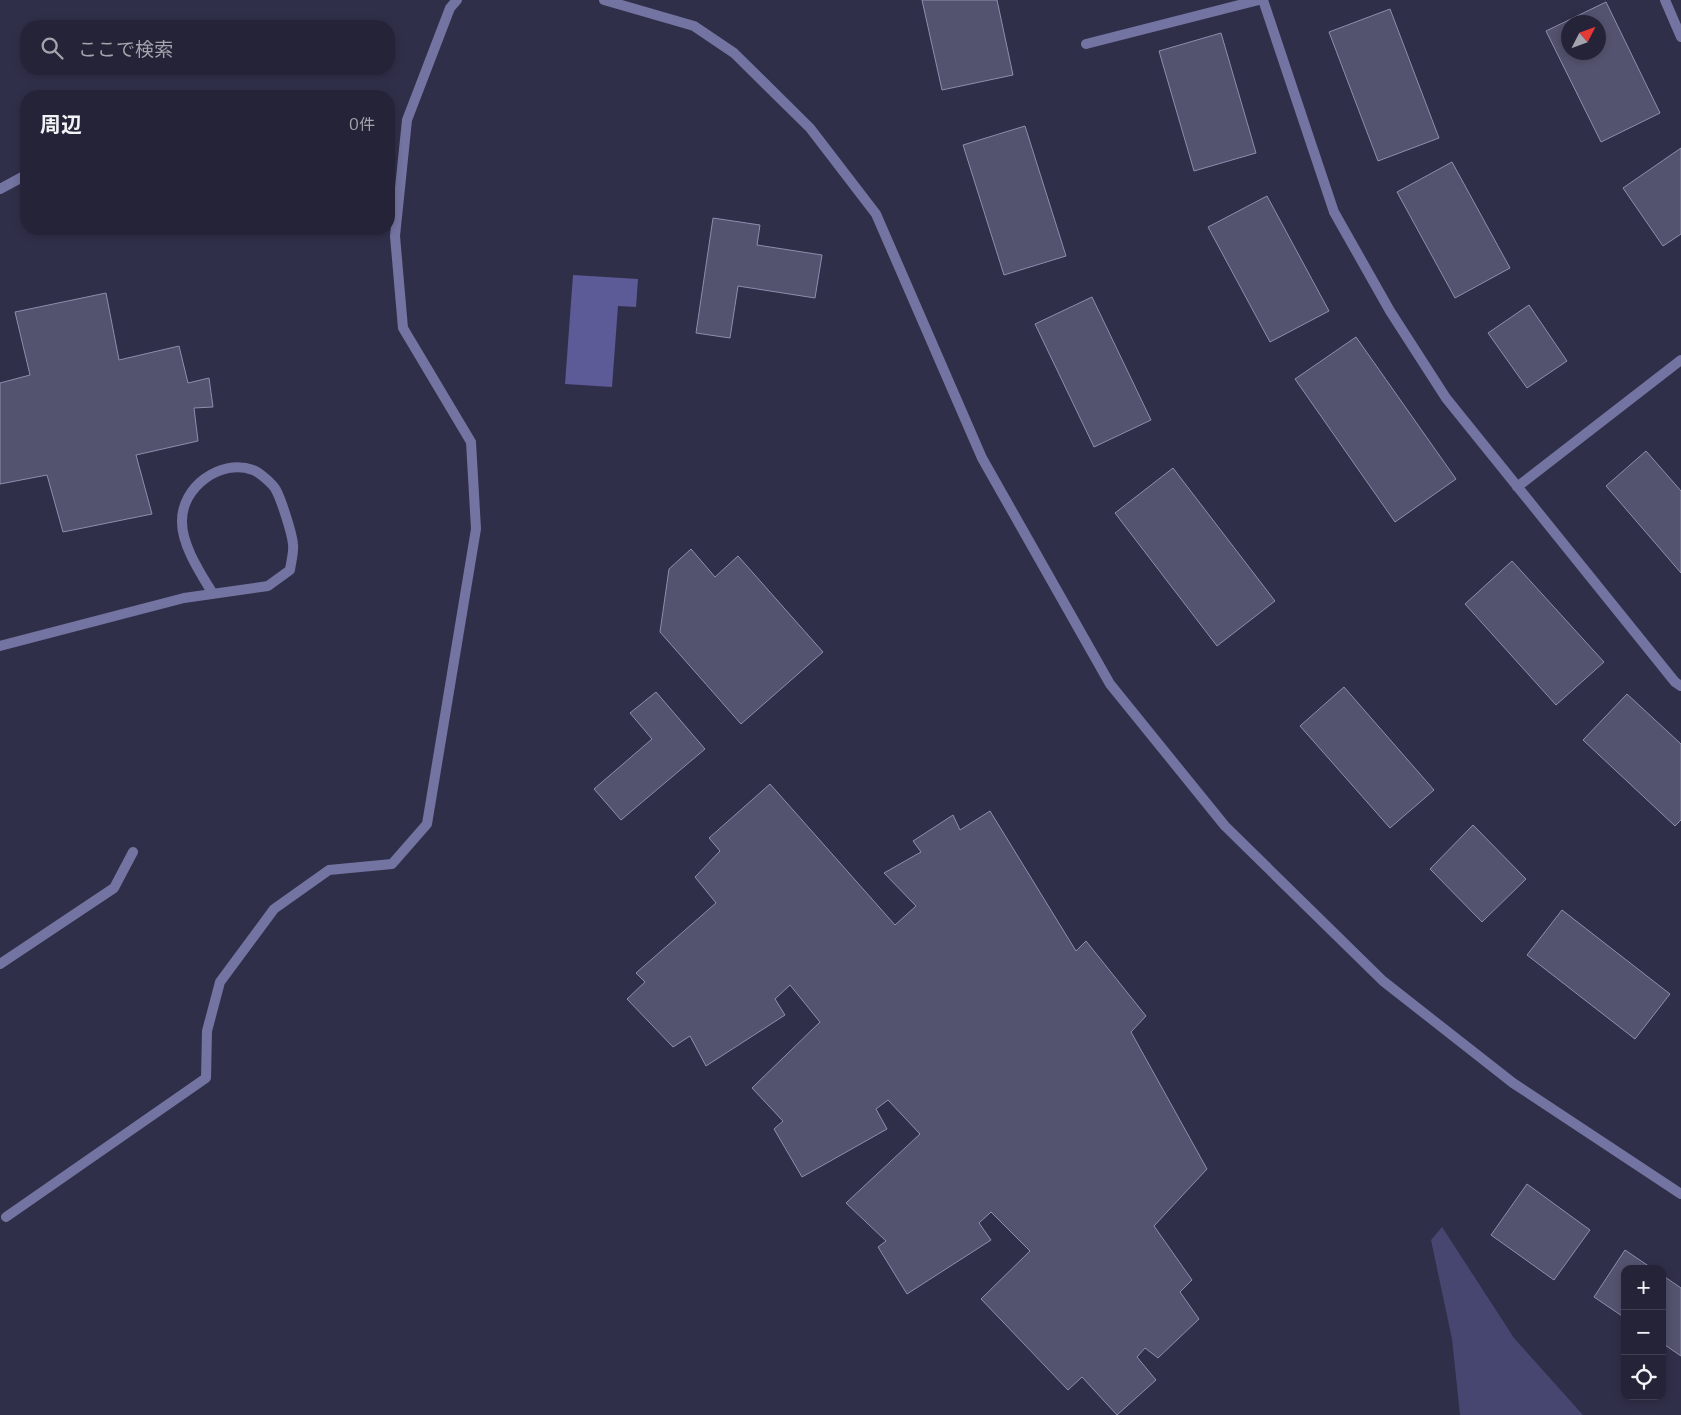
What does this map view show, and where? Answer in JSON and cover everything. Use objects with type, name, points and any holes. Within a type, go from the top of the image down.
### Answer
[{"type":"lane","points":[[6,1217],[206,1078],[207,1031],[220,982],[274,909],[329,870],[392,864],[427,824],[476,529],[471,442],[402,328],[395,236],[407,120],[450,8],[457,0]]},
{"type":"lane","points":[[604,0],[694,26],[734,53],[810,128],[876,214],[982,458],[1110,684],[1225,826],[1383,981],[1514,1083],[1681,1194]]},
{"type":"lane","points":[[1086,44],[1259,0]]},
{"type":"lane","points":[[1263,0],[1334,212],[1390,311],[1446,398],[1675,682],[1681,686]]},
{"type":"lane","points":[[1665,0],[1681,38]]},
{"type":"lane","points":[[0,190],[20,178]]},
{"type":"lane","points":[[1517,487],[1681,360]]},
{"type":"lane","points":[[0,646],[184,598],[213,594],[268,586],[290,570],[293,544],[276,489],[254,470],[232,466],[210,474],[188,494],[182,521],[186,540],[195,564],[213,594]]},
{"type":"lane","points":[[0,964],[114,888],[133,852]]},
{"type":"shaded area","points":[[573,275],[638,279],[636,307],[618,306],[612,387],[565,384]]},
{"type":"shaded area","points":[[1442,1227],[1514,1338],[1583,1415],[1460,1415],[1452,1339],[1431,1240]]},
{"type":"building","points":[[922,0],[997,0],[1013,75],[942,90]]},
{"type":"building","points":[[1606,2],[1660,113],[1601,142],[1546,31],[1561,24],[1561,60],[1606,60],[1606,15],[1579,15]]},
{"type":"building","points":[[1390,9],[1439,138],[1378,161],[1329,32]]},
{"type":"building","points":[[1221,33],[1256,153],[1194,171],[1159,51]]},
{"type":"building","points":[[1025,126],[1066,256],[1004,275],[963,145]]},
{"type":"building","points":[[1681,148],[1681,234],[1663,246],[1623,188]]},
{"type":"building","points":[[1452,162],[1510,268],[1455,298],[1397,192]]},
{"type":"building","points":[[1267,196],[1329,311],[1270,342],[1208,227]]},
{"type":"building","points":[[713,218],[760,225],[757,245],[822,255],[815,298],[738,286],[730,338],[696,333]]},
{"type":"building","points":[[106,293],[119,360],[179,346],[188,383],[209,378],[213,407],[194,408],[198,441],[136,455],[152,514],[63,532],[47,475],[0,484],[0,383],[30,375],[15,312]]},
{"type":"building","points":[[1092,297],[1151,420],[1094,447],[1035,324]]},
{"type":"building","points":[[1529,305],[1567,361],[1527,388],[1488,333]]},
{"type":"building","points":[[1356,337],[1456,479],[1395,522],[1295,379]]},
{"type":"building","points":[[1646,451],[1681,491],[1681,573],[1606,486]]},
{"type":"building","points":[[1173,468],[1275,601],[1217,646],[1115,513]]},
{"type":"building","points":[[691,549],[715,577],[738,556],[823,652],[741,724],[660,632],[669,569]]},
{"type":"building","points":[[1512,561],[1604,662],[1556,705],[1465,604]]},
{"type":"building","points":[[1344,687],[1434,790],[1390,828],[1300,726]]},
{"type":"building","points":[[656,692],[705,749],[621,820],[594,789],[652,739],[630,713]]},
{"type":"building","points":[[1627,694],[1681,744],[1681,820],[1675,826],[1583,740]]},
{"type":"building","points":[[770,784],[895,925],[916,906],[884,873],[921,852],[913,841],[953,815],[960,830],[990,811],[1076,951],[1086,941],[1146,1016],[1131,1032],[1207,1169],[1154,1226],[1192,1280],[1180,1292],[1199,1319],[1158,1358],[1145,1348],[1137,1357],[1156,1380],[1117,1415],[1082,1377],[1068,1390],[981,1299],[1030,1251],[991,1212],[979,1223],[991,1240],[907,1294],[878,1247],[886,1241],[846,1203],[920,1134],[888,1100],[876,1109],[887,1129],[802,1177],[774,1129],[783,1121],[752,1088],[820,1022],[790,985],[775,999],[785,1015],[706,1066],[690,1036],[673,1047],[627,999],[645,982],[636,973],[716,903],[695,877],[720,851],[709,838]]},
{"type":"building","points":[[1473,825],[1526,879],[1482,922],[1430,869]]},
{"type":"building","points":[[1562,910],[1670,994],[1635,1039],[1527,955]]},
{"type":"building","points":[[1527,1184],[1590,1230],[1554,1280],[1491,1235]]},
{"type":"building","points":[[1625,1250],[1647,1265],[1621,1265],[1621,1315],[1594,1297]]},
{"type":"building","points":[[1666,1278],[1681,1288],[1681,1356],[1666,1346]]}]
